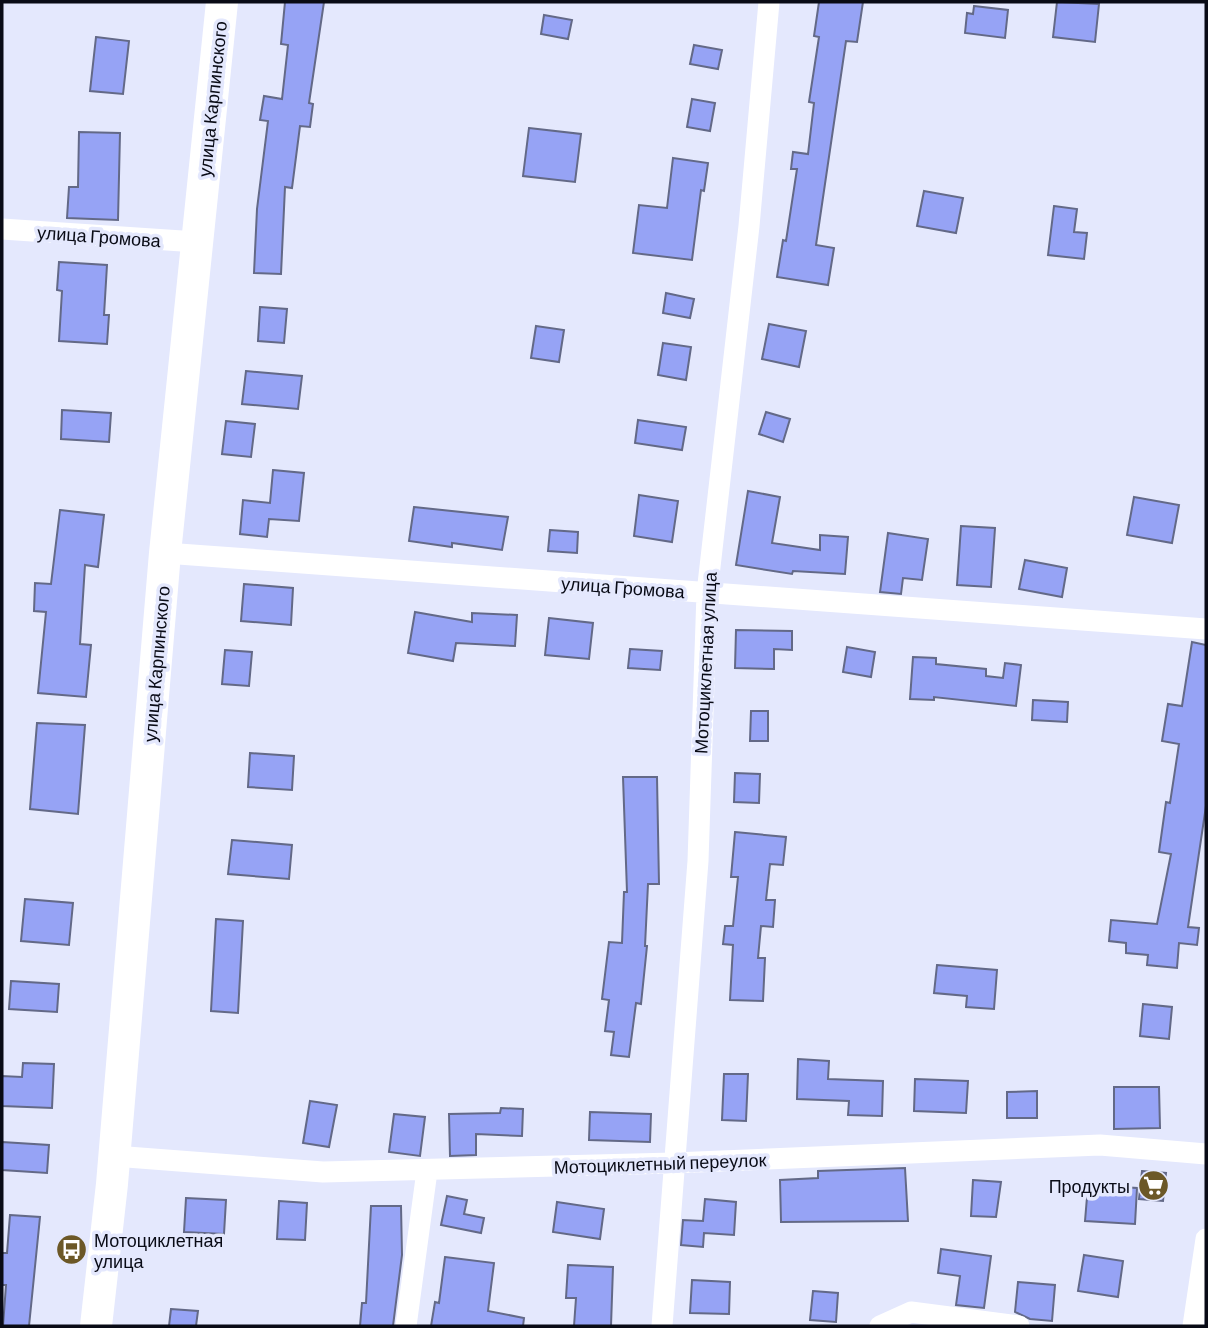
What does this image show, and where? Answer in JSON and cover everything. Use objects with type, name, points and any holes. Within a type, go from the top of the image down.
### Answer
[{"type":"main road","name":"улица Карпинского","points":[[96,1326],[114,1156],[165,553],[222,2]]},
{"type":"street","name":"Мотоциклетная улица","points":[[662,1326],[698,862],[706,593],[749,226],[769,2]]},
{"type":"street","name":"улица Громова","points":[[2,229],[197,242]]},
{"type":"street","name":"улица Громова","points":[[165,553],[1206,629]]},
{"type":"street","name":"Мотоциклетный переулок","points":[[114,1156],[323,1172],[673,1163],[1100,1145],[1206,1154]]},
{"type":"street","points":[[406,1326],[427,1171]]},
{"type":"street","points":[[1193,1326],[1206,1239]]},
{"type":"street","points":[[880,1326],[911,1312],[1019,1326]]},
{"type":"building","points":[[285,2],[324,2],[309,103],[313,104],[310,127],[300,126],[292,188],[285,187],[281,274],[254,273],[257,209],[268,121],[260,120],[264,96],[282,99],[288,45],[281,44]]},
{"type":"building","points":[[819,2],[863,2],[857,42],[846,41],[816,245],[834,248],[828,285],[777,277],[783,240],[786,241],[797,169],[791,169],[793,152],[808,154],[814,103],[809,102],[819,37],[814,36]]},
{"type":"building","points":[[1057,2],[1099,4],[1095,42],[1053,37]]},
{"type":"building","points":[[974,6],[1008,10],[1005,38],[965,33],[967,13],[973,14]]},
{"type":"building","points":[[544,15],[572,20],[568,39],[541,34]]},
{"type":"building","points":[[96,37],[129,41],[123,94],[90,91]]},
{"type":"building","points":[[694,45],[722,50],[718,69],[690,64]]},
{"type":"building","points":[[692,99],[715,103],[710,131],[687,127]]},
{"type":"building","points":[[529,128],[581,134],[575,182],[523,176]]},
{"type":"building","points":[[79,132],[120,133],[118,220],[67,218],[69,187],[78,187]]},
{"type":"building","points":[[673,158],[708,163],[704,191],[701,190],[692,260],[633,253],[639,205],[667,208]]},
{"type":"building","points":[[924,191],[963,198],[956,233],[917,226]]},
{"type":"building","points":[[1054,206],[1077,209],[1074,232],[1087,233],[1084,259],[1048,255]]},
{"type":"building","points":[[59,262],[107,265],[104,315],[109,315],[107,344],[59,341],[62,291],[57,290]]},
{"type":"building","points":[[666,293],[694,299],[690,318],[663,313]]},
{"type":"building","points":[[260,307],[287,309],[284,343],[258,341]]},
{"type":"building","points":[[769,324],[806,331],[799,367],[762,359]]},
{"type":"building","points":[[536,326],[564,330],[559,362],[531,358]]},
{"type":"building","points":[[663,343],[691,347],[686,380],[658,375]]},
{"type":"building","points":[[246,371],[302,376],[298,409],[242,404]]},
{"type":"building","points":[[62,410],[111,413],[109,442],[61,439]]},
{"type":"building","points":[[766,412],[790,419],[783,442],[759,434]]},
{"type":"building","points":[[638,420],[686,427],[682,450],[635,443]]},
{"type":"building","points":[[226,421],[255,424],[251,457],[222,454]]},
{"type":"building","points":[[273,470],[304,473],[299,521],[269,519],[267,537],[240,534],[243,500],[270,503]]},
{"type":"building","points":[[748,491],[780,497],[772,543],[820,550],[820,535],[848,537],[845,574],[793,571],[792,574],[736,565]]},
{"type":"building","points":[[639,495],[678,501],[672,542],[634,536]]},
{"type":"building","points":[[1134,497],[1179,505],[1172,543],[1127,535]]},
{"type":"building","points":[[414,507],[508,517],[502,550],[452,543],[452,547],[409,541]]},
{"type":"building","points":[[60,510],[104,515],[98,567],[85,565],[80,644],[91,645],[86,697],[38,693],[46,612],[34,611],[35,583],[51,584]]},
{"type":"building","points":[[961,526],[995,528],[991,587],[957,585]]},
{"type":"building","points":[[550,530],[578,532],[577,553],[548,551]]},
{"type":"building","points":[[888,533],[928,539],[922,580],[903,578],[901,594],[880,592]]},
{"type":"building","points":[[1025,560],[1067,568],[1062,597],[1019,589]]},
{"type":"building","points":[[244,584],[293,588],[291,625],[241,621]]},
{"type":"building","points":[[415,612],[472,622],[472,613],[517,615],[515,646],[456,643],[453,661],[408,653]]},
{"type":"building","points":[[549,618],[593,623],[589,659],[545,655]]},
{"type":"building","points":[[736,630],[792,631],[792,650],[774,649],[774,669],[735,668]]},
{"type":"building","points":[[1192,642],[1206,645],[1206,806],[1188,927],[1199,928],[1197,945],[1179,943],[1177,968],[1147,965],[1148,955],[1126,953],[1126,943],[1109,941],[1111,920],[1157,924],[1171,854],[1159,852],[1166,802],[1170,803],[1179,744],[1162,741],[1168,704],[1182,706]]},
{"type":"building","points":[[847,647],[875,652],[871,677],[843,672]]},
{"type":"building","points":[[630,649],[662,651],[660,670],[628,668]]},
{"type":"building","points":[[225,650],[252,652],[249,686],[222,684]]},
{"type":"building","points":[[913,657],[936,658],[936,664],[986,669],[986,676],[1003,678],[1005,663],[1021,665],[1016,706],[934,697],[934,700],[910,699]]},
{"type":"building","points":[[1033,700],[1068,702],[1067,722],[1032,720]]},
{"type":"building","points":[[751,711],[768,711],[768,741],[750,741]]},
{"type":"building","points":[[37,723],[85,725],[78,814],[30,809]]},
{"type":"building","points":[[250,753],[294,756],[292,790],[248,787]]},
{"type":"building","points":[[735,773],[760,774],[759,803],[734,802]]},
{"type":"building","points":[[623,777],[657,777],[659,884],[648,884],[647,946],[641,1004],[636,1003],[629,1057],[611,1055],[614,1032],[605,1031],[609,1000],[602,999],[609,942],[622,943],[624,892],[627,892]]},
{"type":"building","points":[[735,832],[786,837],[783,865],[770,864],[766,900],[775,900],[773,927],[761,926],[758,958],[765,958],[763,1001],[730,1000],[733,945],[723,944],[725,926],[733,926],[738,877],[731,877]]},
{"type":"building","points":[[232,840],[292,845],[289,879],[228,874]]},
{"type":"building","points":[[25,899],[73,903],[69,945],[21,941]]},
{"type":"building","points":[[216,919],[243,921],[238,1013],[211,1011]]},
{"type":"building","points":[[937,965],[997,970],[994,1009],[966,1007],[967,996],[934,993]]},
{"type":"building","points":[[11,981],[59,984],[57,1012],[9,1009]]},
{"type":"building","points":[[1143,1004],[1172,1007],[1169,1039],[1140,1036]]},
{"type":"building","points":[[798,1059],[829,1061],[828,1079],[883,1081],[882,1116],[848,1115],[849,1101],[797,1099]]},
{"type":"building","points":[[23,1063],[54,1064],[52,1108],[2,1106],[2,1076],[22,1077]]},
{"type":"building","points":[[724,1074],[748,1074],[746,1121],[722,1120]]},
{"type":"building","points":[[915,1079],[968,1081],[966,1113],[914,1111]]},
{"type":"building","points":[[1114,1087],[1159,1087],[1160,1128],[1114,1129]]},
{"type":"building","points":[[1037,1091],[1037,1118],[1007,1118],[1007,1092]]},
{"type":"building","points":[[310,1101],[337,1105],[329,1147],[303,1143]]},
{"type":"building","points":[[501,1108],[523,1109],[522,1136],[476,1134],[476,1155],[450,1156],[449,1114],[500,1113]]},
{"type":"building","points":[[590,1112],[651,1114],[650,1142],[589,1140]]},
{"type":"building","points":[[394,1114],[425,1117],[420,1156],[389,1152]]},
{"type":"building","points":[[2,1142],[49,1145],[47,1173],[2,1170]]},
{"type":"building","points":[[905,1168],[908,1221],[781,1222],[780,1180],[818,1178],[818,1171]]},
{"type":"building","name":"Продукты","points":[[1142,1171],[1166,1173],[1163,1201],[1139,1199]]},
{"type":"building","points":[[973,1180],[1001,1182],[996,1217],[971,1216]]},
{"type":"building","points":[[1088,1185],[1137,1188],[1135,1224],[1085,1221]]},
{"type":"building","points":[[447,1196],[467,1200],[464,1214],[484,1218],[481,1233],[441,1225]]},
{"type":"building","points":[[186,1198],[226,1200],[224,1234],[184,1232]]},
{"type":"building","points":[[705,1199],[736,1202],[734,1235],[704,1233],[703,1247],[681,1245],[683,1220],[703,1221]]},
{"type":"building","points":[[279,1201],[307,1203],[305,1240],[277,1239]]},
{"type":"building","points":[[557,1202],[604,1209],[600,1239],[553,1232]]},
{"type":"building","points":[[371,1206],[401,1206],[402,1255],[393,1326],[360,1326],[362,1303],[366,1303]]},
{"type":"building","points":[[10,1215],[40,1217],[29,1326],[3,1326],[6,1285],[2,1285],[2,1253],[7,1253]]},
{"type":"building","points":[[941,1249],[991,1256],[984,1308],[956,1305],[960,1276],[938,1273]]},
{"type":"building","points":[[1084,1255],[1123,1261],[1118,1297],[1078,1291]]},
{"type":"building","points":[[445,1257],[494,1263],[488,1311],[524,1318],[523,1326],[431,1326],[435,1302],[439,1303]]},
{"type":"building","points":[[568,1265],[613,1267],[611,1326],[574,1326],[576,1298],[566,1298]]},
{"type":"building","points":[[692,1280],[730,1282],[729,1314],[690,1313]]},
{"type":"building","points":[[1018,1282],[1055,1285],[1052,1321],[1030,1319],[1015,1312]]},
{"type":"building","points":[[813,1291],[838,1293],[836,1322],[810,1320]]},
{"type":"building","points":[[171,1309],[198,1311],[196,1326],[169,1326]]},
{"type":"place","name":"Продукты","points":[[1153,1186]]},
{"type":"place","name":"Мотоциклетная улица","points":[[71,1250]]}]
